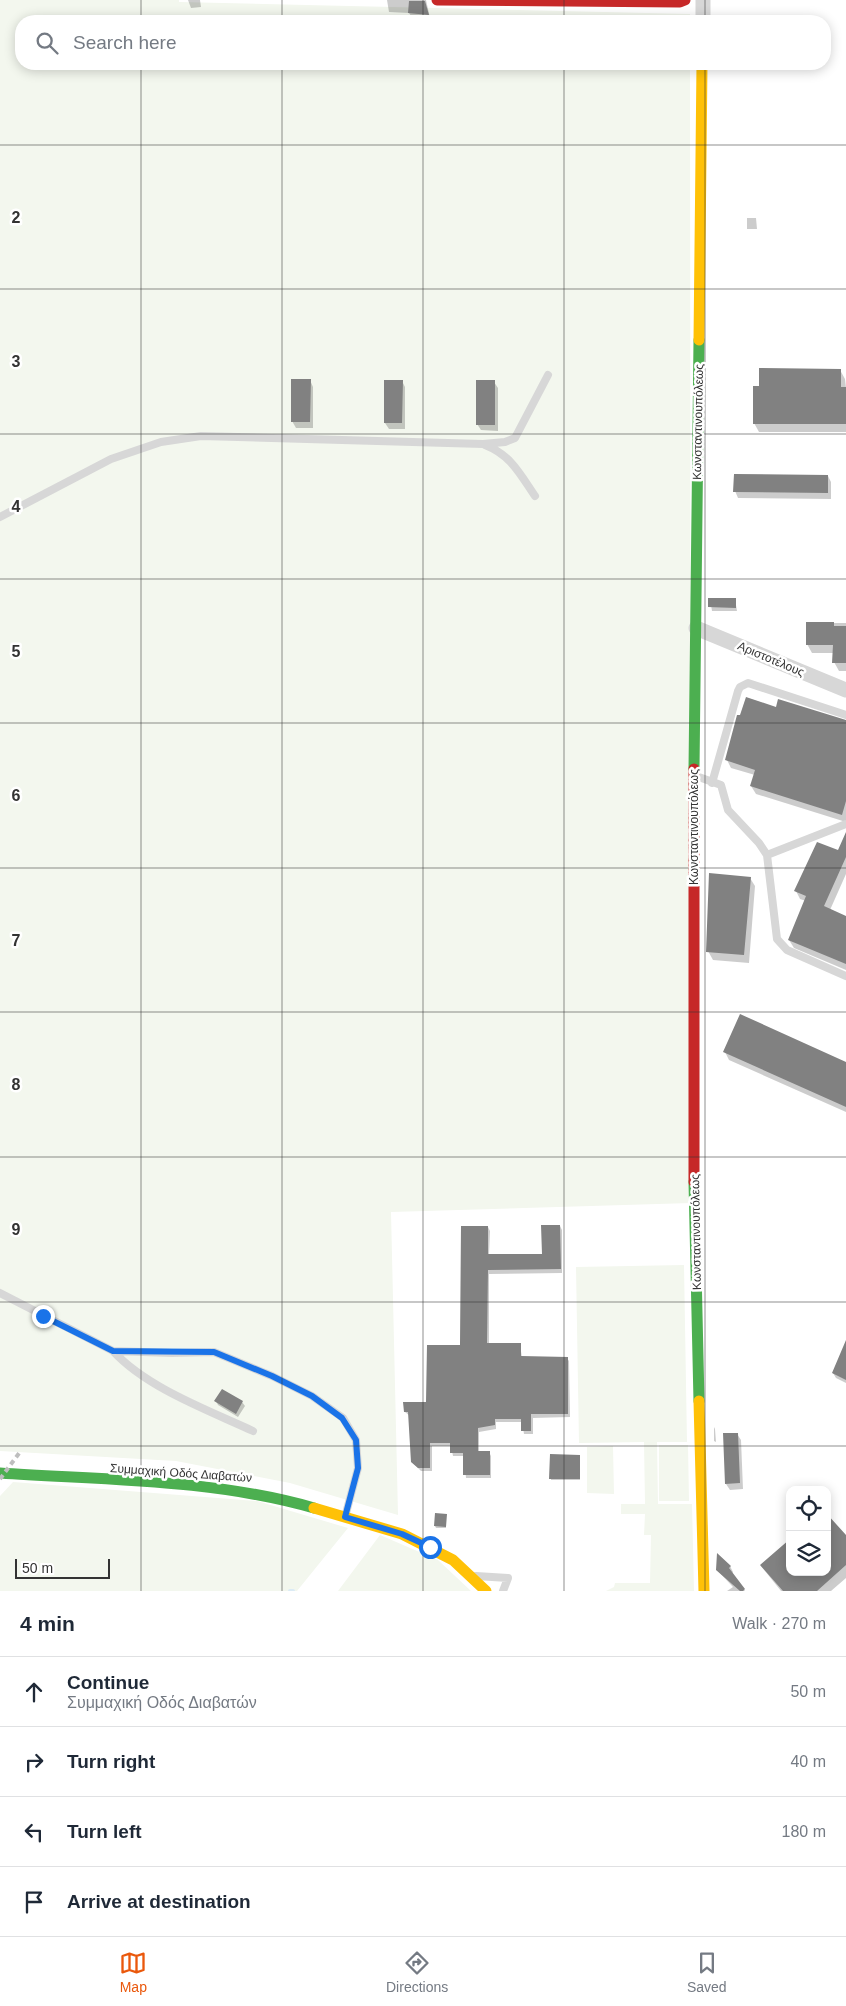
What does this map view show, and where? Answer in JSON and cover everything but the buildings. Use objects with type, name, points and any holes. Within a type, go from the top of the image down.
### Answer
[{"type":"street","points":[[437,0],[680,2],[685,0]]},
{"type":"street","points":[[703,0],[703,15]]},
{"type":"street","name":"Κωνσταντινουπόλεως","points":[[702,70],[694,776],[694,1193],[704,1591]]},
{"type":"street","name":"Αριστοτέλους","points":[[696,628],[846,690]]},
{"type":"street","name":"Συμμαχική Οδός Διαβατών","points":[[0,1473],[245,1491],[402,1534],[421,1542],[452,1560],[471,1575],[486,1591]]},
{"type":"lane","points":[[0,517],[111,459],[160,442],[201,436],[484,444],[505,442],[515,438],[548,375]]},
{"type":"lane","points":[[484,444],[500,450],[535,496]]},
{"type":"lane","points":[[712,783],[740,688],[743,685],[748,683],[846,715]]},
{"type":"lane","points":[[694,776],[721,785],[728,810],[767,855],[777,939],[787,950],[846,976]]},
{"type":"lane","points":[[767,855],[846,824]]},
{"type":"lane","points":[[0,1293],[113,1351],[133,1370],[196,1405],[253,1431]]},
{"type":"lane","points":[[113,1351],[214,1352],[272,1376],[312,1396],[342,1418],[356,1440],[358,1468],[345,1517]]},
{"type":"lane","points":[[471,1575],[508,1578],[503,1591]]},
{"type":"shaded area","points":[[0,0],[179,0],[179,2],[690,14],[15,15],[15,70],[690,70],[691,1203],[391,1212],[398,1515],[290,1483],[176,1461],[0,1451]]},
{"type":"shaded area","points":[[684,1265],[687,1442],[657,1442],[658,1504],[692,1504],[694,1591],[606,1591],[614,1587],[615,1583],[650,1583],[651,1535],[644,1535],[645,1514],[621,1514],[621,1504],[645,1504],[644,1442],[579,1443],[576,1267]]},
{"type":"shaded area","points":[[659,1445],[688,1445],[689,1501],[659,1501]]},
{"type":"shaded area","points":[[613,1446],[614,1494],[587,1493],[587,1447]]},
{"type":"shaded area","points":[[13,1482],[257,1501],[348,1528],[297,1591],[0,1591],[0,1496]]},
{"type":"shaded area","points":[[380,1535],[438,1560],[471,1591],[338,1591]]},
{"type":"railway","points":[[0,1479],[20,1452]]},
{"type":"traffic: fast","points":[[694,769],[699,340]]},
{"type":"traffic: fast","points":[[694,1182],[699,1401]]},
{"type":"traffic: fast","points":[[0,1473],[198,1486],[276,1498],[314,1508]]},
{"type":"traffic: slow","points":[[699,340],[702,70]]},
{"type":"traffic: slow","points":[[699,1401],[704,1591]]},
{"type":"traffic: slow","points":[[314,1508],[402,1534],[453,1560],[486,1591]]},
{"type":"traffic: jam","points":[[437,0],[680,2],[685,0]]},
{"type":"traffic: jam","points":[[694,769],[694,1182]]},
{"type":"route","points":[[43,1316],[113,1351],[172,1354],[214,1352],[272,1376],[312,1396],[342,1418],[356,1440],[358,1468],[345,1517],[402,1534],[430,1547]]}]
